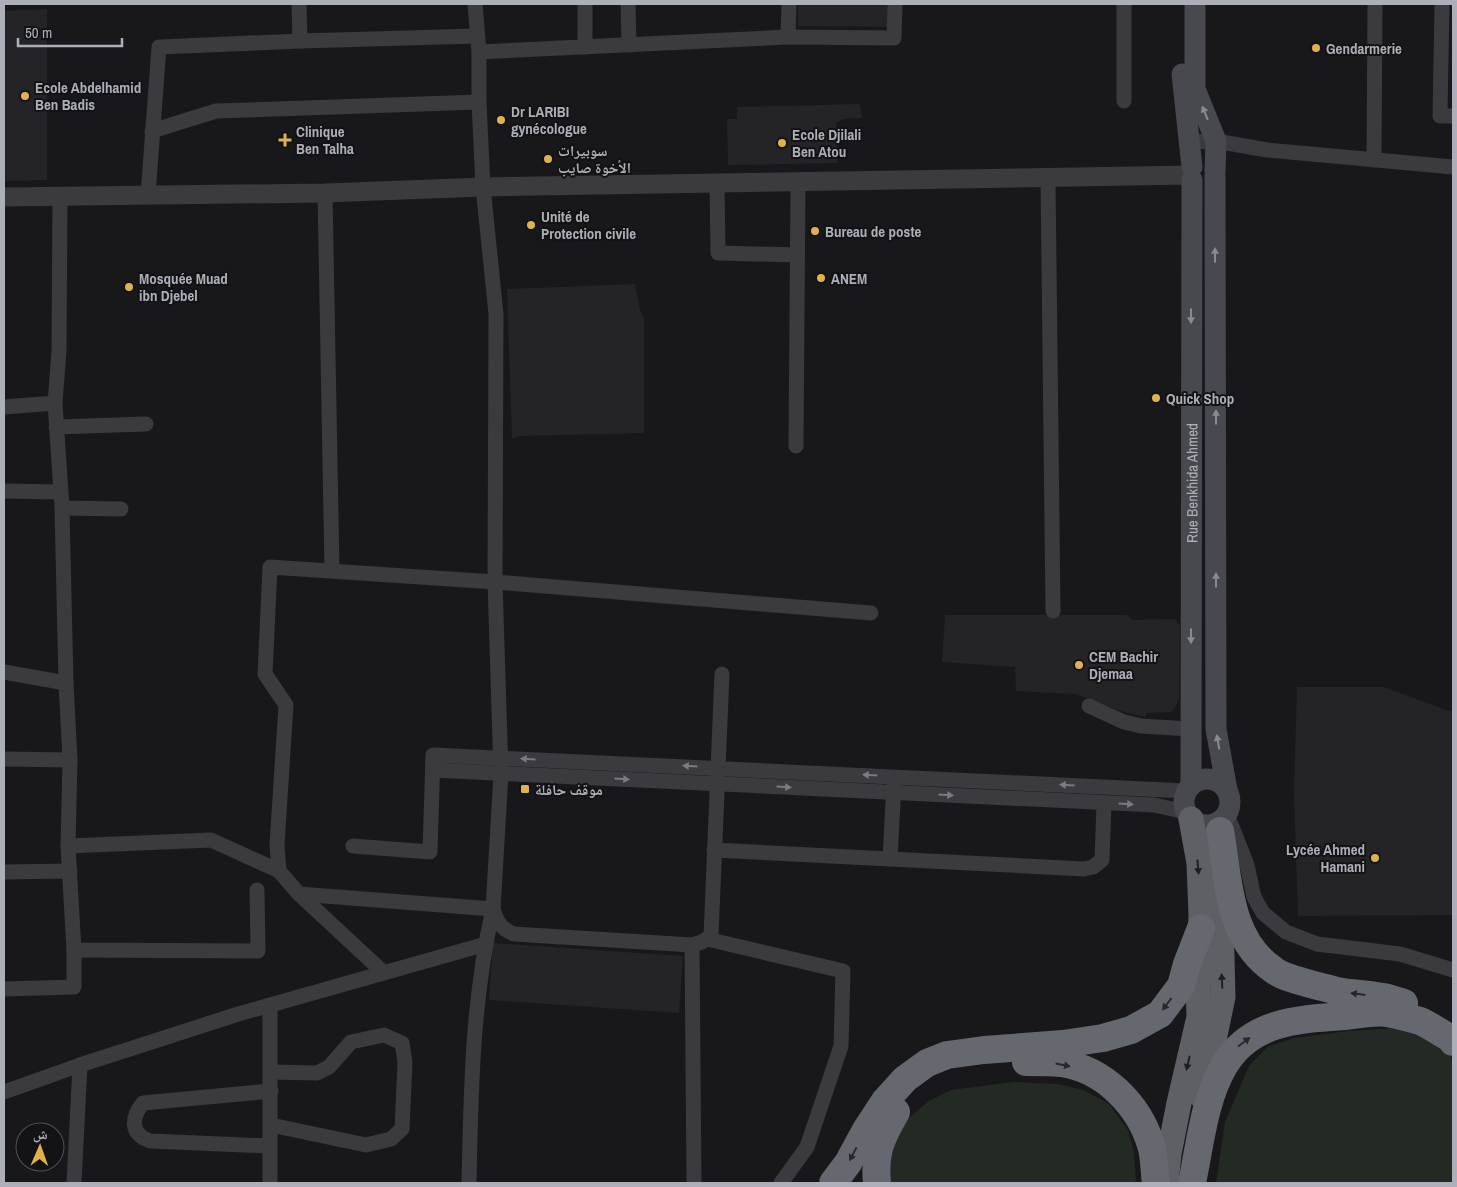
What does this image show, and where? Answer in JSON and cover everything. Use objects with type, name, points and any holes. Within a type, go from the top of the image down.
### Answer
[{"type":"highway","points":[[1166,1183],[1169,1154],[1179,1103],[1199,1017],[1198,983],[1201,928],[1199,863],[1188,815]]},
{"type":"highway","points":[[1223,822],[1234,915],[1240,931],[1254,955],[1277,973],[1339,991],[1383,997],[1418,1006],[1442,1017],[1453,1025]]},
{"type":"highway","points":[[1190,1183],[1195,1127],[1223,997],[1218,851],[1223,822]]},
{"type":"highway","points":[[833,1183],[848,1163],[884,1100],[905,1079],[927,1063],[947,1055],[1063,1044],[1103,1038],[1131,1030],[1160,1014],[1181,986],[1201,928]]},
{"type":"highway","points":[[1190,1183],[1215,1083],[1224,1065],[1237,1048],[1257,1032],[1280,1023],[1385,1013],[1420,1021],[1450,1038],[1453,1042]]},
{"type":"highway","points":[[877,1183],[875,1168],[881,1137],[899,1108],[917,1090],[941,1074],[972,1066],[1021,1062],[1062,1063],[1092,1073],[1120,1092],[1138,1116],[1151,1145],[1156,1183]]},
{"type":"main road","name":"Rue Benkhida Ahmed","points":[[1181,4],[1182,77],[1191,174],[1191,729],[1188,788]]},
{"type":"main road","points":[[1195,4],[1195,88],[1216,141],[1216,729],[1230,806],[1223,822],[1214,824],[1205,825],[1197,823],[1188,815],[1183,799],[1188,788],[1198,780],[1207,778],[1222,784],[1227,790]]},
{"type":"main road","points":[[1191,174],[1199,162],[1207,162],[1211,164],[1215,174]]},
{"type":"street","points":[[299,4],[300,41]]},
{"type":"street","points":[[469,1183],[472,1056],[478,988],[493,910],[502,774],[495,582],[496,314],[483,187],[479,52],[475,4]]},
{"type":"street","points":[[585,4],[585,47]]},
{"type":"street","points":[[628,4],[629,45]]},
{"type":"street","points":[[788,37],[789,4]]},
{"type":"street","points":[[479,52],[788,37],[894,38],[895,4]]},
{"type":"street","points":[[1124,4],[1124,101]]},
{"type":"street","points":[[1374,160],[1375,4]]},
{"type":"street","points":[[1442,4],[1447,78],[1440,116],[1453,116]]},
{"type":"street","points":[[148,195],[159,47],[477,36]]},
{"type":"street","points":[[152,130],[216,111],[479,102]]},
{"type":"street","points":[[1189,142],[1216,141],[1268,150],[1453,167]]},
{"type":"street","points":[[4,197],[325,193],[483,187],[1191,174]]},
{"type":"street","points":[[1048,178],[1053,611]]},
{"type":"street","points":[[796,446],[798,182]]},
{"type":"street","points":[[717,183],[718,253],[797,255]]},
{"type":"street","points":[[325,193],[332,570]]},
{"type":"street","points":[[4,989],[74,987],[74,950],[68,846],[70,760],[66,682],[62,508],[54,403],[59,351],[60,196]]},
{"type":"street","points":[[4,407],[54,403]]},
{"type":"street","points":[[56,427],[146,424]]},
{"type":"street","points":[[4,491],[60,492]]},
{"type":"street","points":[[62,508],[121,509]]},
{"type":"street","points":[[279,871],[277,845],[286,705],[264,674],[270,567],[495,582],[871,613]]},
{"type":"street","points":[[4,672],[66,682]]},
{"type":"street","points":[[493,910],[496,922],[505,931],[514,934],[692,945],[711,936],[722,674]]},
{"type":"street","points":[[1089,706],[1124,722],[1141,726],[1191,729]]},
{"type":"street","points":[[353,846],[430,852],[433,754],[1188,788]]},
{"type":"street","points":[[4,759],[70,760]]},
{"type":"street","points":[[433,770],[1154,805],[1188,815]]},
{"type":"street","points":[[890,859],[895,776]]},
{"type":"street","points":[[714,850],[1084,869],[1093,867],[1102,860],[1104,803]]},
{"type":"street","points":[[1223,822],[1247,865],[1254,897],[1263,913],[1286,932],[1317,944],[1400,954],[1453,970]]},
{"type":"street","points":[[68,846],[211,840],[279,871],[299,894],[384,972]]},
{"type":"street","points":[[4,872],[70,871]]},
{"type":"street","points":[[74,950],[258,951],[257,890]]},
{"type":"street","points":[[299,894],[493,910]]},
{"type":"street","points":[[707,939],[843,971],[841,1046],[807,1147],[781,1183]]},
{"type":"street","points":[[4,1092],[80,1065],[270,1005],[486,944]]},
{"type":"street","points":[[692,945],[694,1183]]},
{"type":"street","points":[[270,1005],[270,1183]]},
{"type":"street","points":[[271,1072],[317,1073],[329,1067],[351,1042],[384,1035],[402,1043],[405,1062],[402,1129],[391,1139],[366,1145],[271,1125]]},
{"type":"street","points":[[74,1183],[80,1065]]},
{"type":"street","points":[[270,1146],[150,1141],[141,1138],[134,1127],[135,1113],[143,1103],[271,1090]]},
{"type":"shaded area","points":[[798,4],[887,4],[887,27],[798,26]]},
{"type":"shaded area","name":"Ecole Abdelhamid Ben Badis","points":[[47,9],[47,180],[4,181],[4,11]]},
{"type":"shaded area","name":"Ecole Djilali Ben Atou","points":[[860,104],[862,118],[843,119],[836,123],[837,163],[728,165],[727,119],[737,119],[737,107]]},
{"type":"shaded area","points":[[635,284],[640,310],[644,319],[644,433],[520,436],[512,439],[507,289]]},
{"type":"shaded area","name":"CEM Bachir Djemaa","points":[[945,615],[1127,615],[1132,620],[1175,619],[1180,626],[1179,698],[1171,712],[1146,713],[1146,717],[1124,712],[1075,694],[1016,691],[1015,667],[942,662]]},
{"type":"shaded area","name":"Lycée Ahmed Hamani","points":[[1297,687],[1384,687],[1453,711],[1453,915],[1298,916],[1294,793]]},
{"type":"shaded area","points":[[493,943],[683,956],[679,1013],[489,1000]]},
{"type":"shaded area","points":[[1396,1028],[1437,1042],[1453,1059],[1453,1183],[1216,1183],[1225,1122],[1249,1066],[1267,1047],[1294,1038],[1348,1031]]},
{"type":"shaded area","points":[[1014,1082],[1058,1084],[1084,1090],[1109,1104],[1128,1130],[1134,1152],[1136,1183],[889,1183],[891,1150],[904,1123],[927,1102],[951,1090]]},
{"type":"place","name":"Gendarmerie","points":[[1316,48]]},
{"type":"place","name":"Ecole Abdelhamid Ben Badis","points":[[25,96]]},
{"type":"place","name":"Dr LARIBI gynécologue","points":[[501,120]]},
{"type":"place","name":"Clinique Ben Talha","points":[[285,140]]},
{"type":"place","name":"Ecole Djilali Ben Atou","points":[[782,143]]},
{"type":"place","name":"سوبيرات الأخوة صايب","points":[[548,159]]},
{"type":"place","name":"Unité de Protection civile","points":[[531,225]]},
{"type":"place","name":"Bureau de poste","points":[[815,231]]},
{"type":"place","name":"ANEM","points":[[821,278]]},
{"type":"place","name":"Mosquée Muad ibn Djebel","points":[[129,287]]},
{"type":"place","name":"Quick Shop","points":[[1156,398]]},
{"type":"place","name":"CEM Bachir Djemaa","points":[[1079,665]]},
{"type":"place","name":"موقف حافلة","points":[[525,789]]},
{"type":"place","name":"Lycée Ahmed Hamani","points":[[1375,858]]}]
